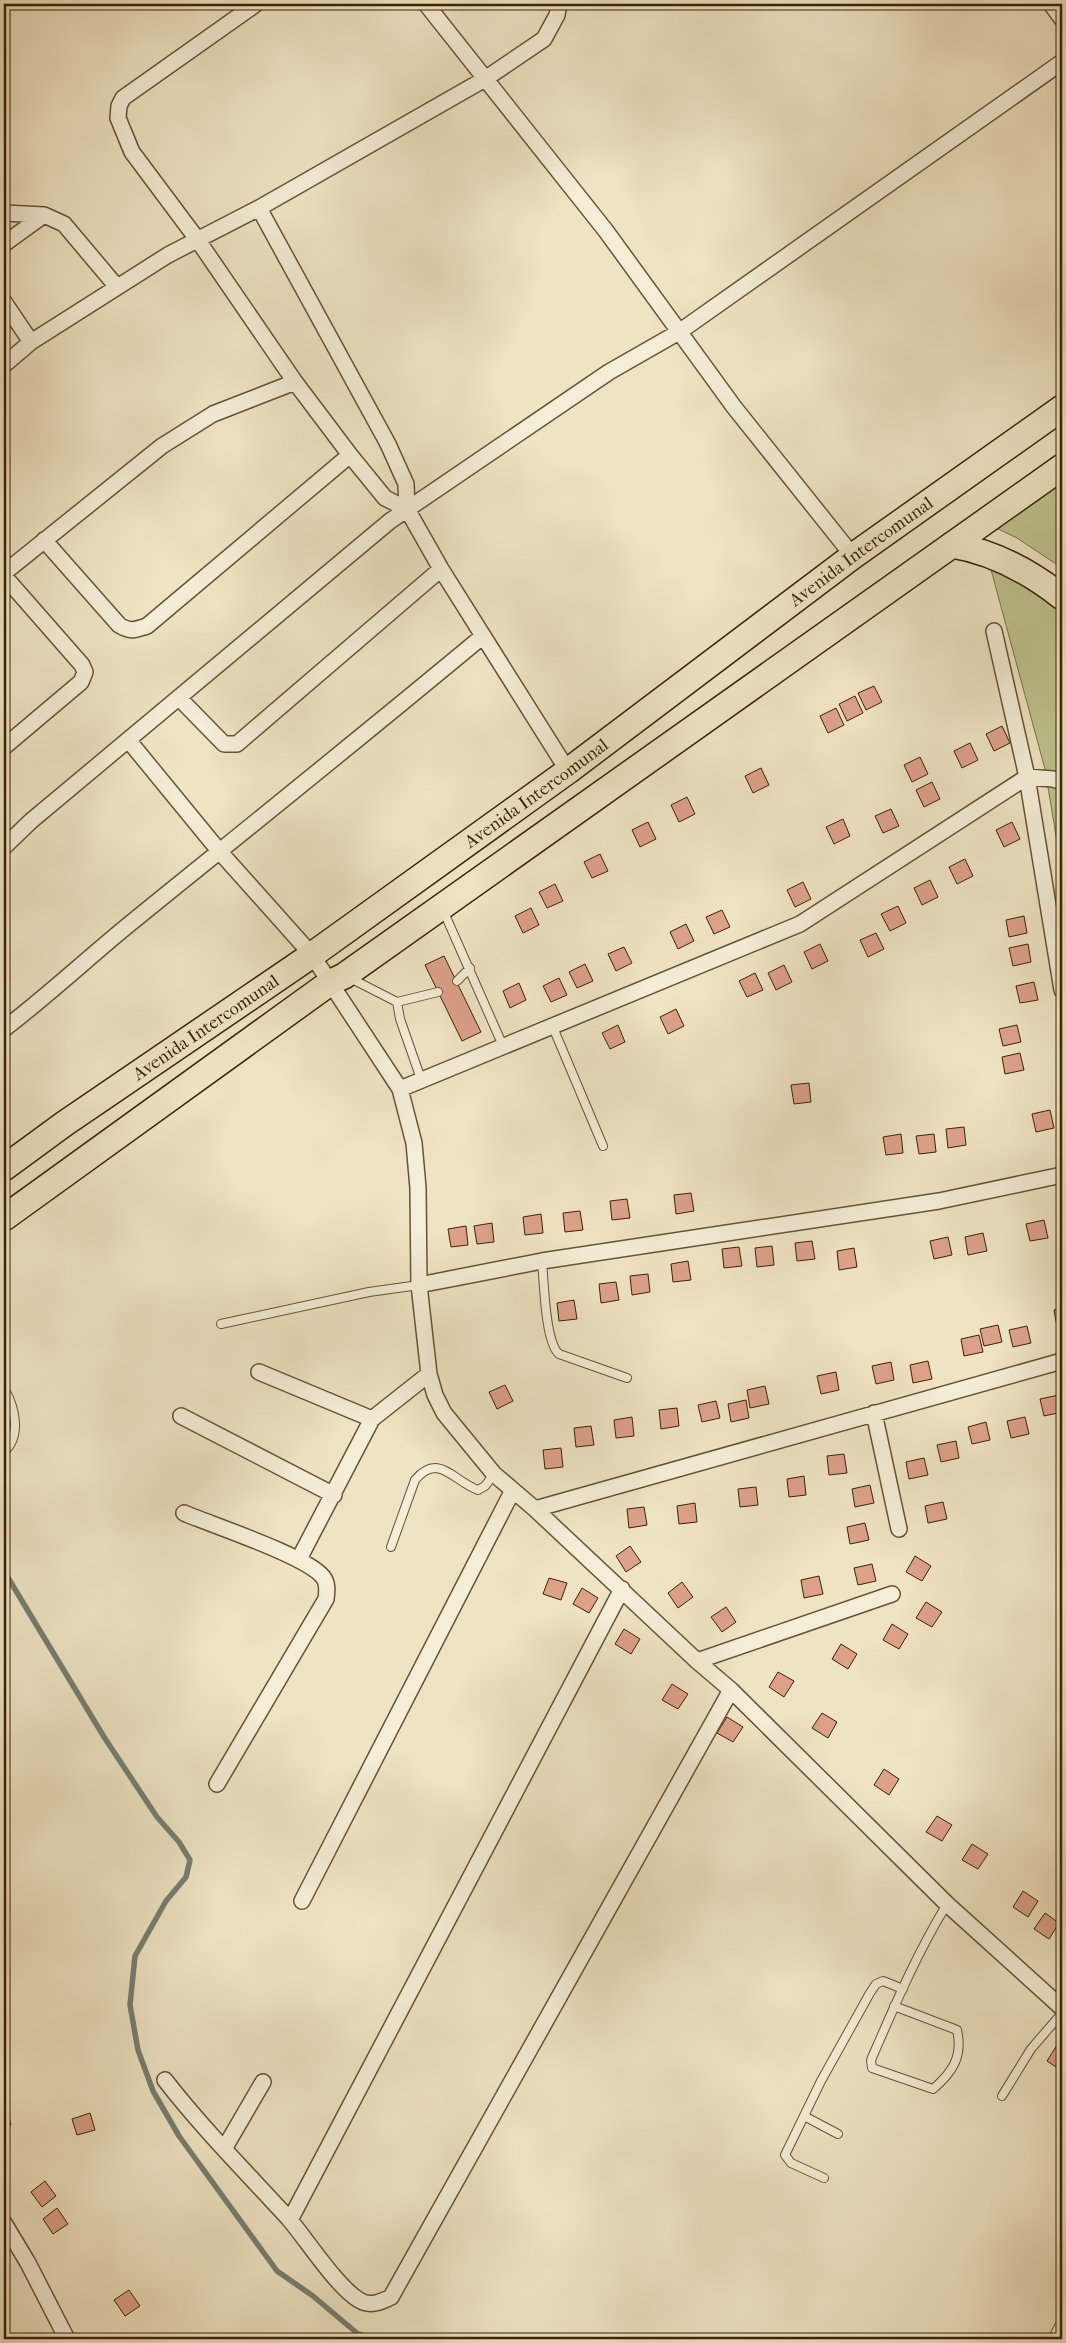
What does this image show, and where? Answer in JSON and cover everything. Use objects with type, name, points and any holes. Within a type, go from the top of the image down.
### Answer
[{"type":"main road","name":"Avenida Intercomunal","points":[[4,1168],[64,1124],[312,955],[568,771],[852,556],[1062,408]]},
{"type":"main road","name":"Avenida Intercomunal","points":[[4,1218],[337,979],[1062,467]]},
{"type":"main road","points":[[952,545],[978,549],[1003,559],[1062,597]]},
{"type":"street","points":[[256,4],[123,98],[119,106],[118,118],[132,152],[197,240],[294,382],[385,498],[406,509]]},
{"type":"street","points":[[426,4],[606,231],[734,408],[852,556]]},
{"type":"street","points":[[4,365],[31,342],[168,255],[259,208],[485,79],[544,39],[557,16],[559,4]]},
{"type":"street","points":[[1051,4],[1062,19]]},
{"type":"street","points":[[4,847],[31,821],[406,509],[609,372],[679,332],[1062,62]]},
{"type":"street","points":[[259,208],[388,444],[406,484],[406,509],[441,569],[568,771]]},
{"type":"street","points":[[4,213],[44,214],[64,224],[117,287]]},
{"type":"street","points":[[4,244],[44,214]]},
{"type":"street","points":[[4,302],[31,342]]},
{"type":"street","points":[[4,747],[80,682],[84,672],[82,665],[4,574],[162,446],[213,414],[294,382]]},
{"type":"street","points":[[44,540],[118,626],[128,631],[136,630],[147,626],[350,455]]},
{"type":"street","points":[[179,698],[224,744],[237,744],[441,569]]},
{"type":"street","points":[[994,631],[1027,777],[1062,990]]},
{"type":"street","points":[[4,1028],[31,1009],[136,918],[220,852],[483,636]]},
{"type":"street","points":[[128,741],[220,852],[312,955],[337,979],[400,1089],[414,1143],[418,1188],[419,1285],[429,1374],[435,1395],[444,1413],[494,1474],[535,1509],[697,1661],[731,1690],[948,1904],[1062,2008]]},
{"type":"street","points":[[400,1089],[800,924],[1027,777],[1054,779],[1062,782]]},
{"type":"street","points":[[419,1285],[542,1261],[939,1201],[1062,1175]]},
{"type":"street","points":[[535,1509],[1062,1362]]},
{"type":"street","points":[[260,1372],[372,1419]]},
{"type":"street","points":[[299,1559],[372,1419],[429,1374]]},
{"type":"street","points":[[874,1413],[899,1529]]},
{"type":"street","points":[[181,1416],[334,1495]]},
{"type":"street","points":[[302,1901],[513,1490]]},
{"type":"street","points":[[184,1513],[299,1559],[323,1577],[327,1587],[326,1599],[217,1784]]},
{"type":"street","points":[[290,2220],[622,1589]]},
{"type":"street","points":[[697,1661],[892,1594]]},
{"type":"street","points":[[165,2080],[194,2117],[290,2220],[340,2282],[359,2301],[376,2304],[391,2297],[731,1690]]},
{"type":"street","points":[[224,2149],[263,2082]]},
{"type":"street","points":[[4,2223],[28,2263],[67,2339]]},
{"type":"lane","points":[[441,906],[503,1046]]},
{"type":"lane","points":[[457,982],[470,968]]},
{"type":"lane","points":[[337,979],[397,1002],[438,992]]},
{"type":"lane","points":[[397,1002],[400,1019],[422,1079]]},
{"type":"lane","points":[[552,1025],[603,1146]]},
{"type":"lane","points":[[542,1261],[550,1333],[555,1350],[559,1354],[626,1378]]},
{"type":"lane","points":[[221,1324],[369,1292],[419,1285]]},
{"type":"lane","points":[[4,1388],[12,1402],[15,1434],[9,1448],[4,1452]]},
{"type":"lane","points":[[391,1547],[415,1480],[421,1473],[430,1468],[440,1467],[466,1486],[478,1490],[485,1486],[494,1474]]},
{"type":"lane","points":[[894,2006],[957,2030],[961,2045],[957,2056],[948,2076],[933,2089],[872,2068],[871,2060],[894,2006],[934,1926],[948,1904]]},
{"type":"lane","points":[[824,2178],[792,2163],[785,2155],[821,2081],[876,1984],[883,1981],[903,1989]]},
{"type":"lane","points":[[1002,2096],[1031,2049],[1062,2013]]},
{"type":"lane","points":[[804,2116],[838,2134]]},
{"type":"lane","points":[[1052,2339],[1062,2320]]},
{"type":"green space","points":[[1062,478],[1062,568],[1017,538],[990,525]]},
{"type":"green space","points":[[987,555],[1062,599],[1062,872],[1045,769]]},
{"type":"building","points":[[874,686],[882,702],[866,710],[858,693]]},
{"type":"building","points":[[855,696],[863,713],[847,721],[839,704]]},
{"type":"building","points":[[836,708],[844,725],[828,733],[820,716]]},
{"type":"building","points":[[1002,726],[1010,743],[994,751],[986,734]]},
{"type":"building","points":[[970,743],[978,760],[962,768],[954,751]]},
{"type":"building","points":[[920,757],[928,774],[912,782],[904,765]]},
{"type":"building","points":[[761,768],[769,785],[753,793],[745,776]]},
{"type":"building","points":[[932,782],[940,799],[924,807],[916,790]]},
{"type":"building","points":[[687,797],[695,814],[679,822],[671,805]]},
{"type":"building","points":[[891,809],[899,826],[883,833],[875,816]]},
{"type":"building","points":[[843,819],[850,836],[834,844],[826,827]]},
{"type":"building","points":[[648,822],[656,839],[640,847],[632,830]]},
{"type":"building","points":[[1012,822],[1020,839],[1004,847],[996,830]]},
{"type":"building","points":[[600,854],[608,871],[592,878],[584,862]]},
{"type":"building","points":[[965,859],[973,876],[957,884],[949,867]]},
{"type":"building","points":[[930,880],[938,897],[922,905],[914,888]]},
{"type":"building","points":[[803,882],[811,899],[795,907],[787,890]]},
{"type":"building","points":[[555,884],[563,901],[547,908],[539,892]]},
{"type":"building","points":[[898,906],[906,923],[890,931],[881,914]]},
{"type":"building","points":[[531,908],[539,925],[523,933],[515,916]]},
{"type":"building","points":[[722,910],[730,927],[714,934],[706,917]]},
{"type":"building","points":[[1024,916],[1027,933],[1009,937],[1006,920]]},
{"type":"building","points":[[686,924],[694,941],[678,949],[670,932]]},
{"type":"building","points":[[876,933],[884,949],[868,957],[860,940]]},
{"type":"building","points":[[820,944],[828,961],[812,969],[804,952]]},
{"type":"building","points":[[1028,944],[1031,962],[1013,966],[1009,948]]},
{"type":"building","points":[[624,947],[632,963],[616,971],[608,954]]},
{"type":"building","points":[[444,956],[481,1032],[462,1041],[425,965]]},
{"type":"building","points":[[585,964],[593,981],[577,988],[569,972]]},
{"type":"building","points":[[784,965],[792,982],[776,990],[768,973]]},
{"type":"building","points":[[755,973],[763,990],[747,997],[739,981]]},
{"type":"building","points":[[559,978],[567,995],[551,1002],[543,986]]},
{"type":"building","points":[[1034,982],[1038,1000],[1020,1003],[1016,986]]},
{"type":"building","points":[[519,983],[526,1000],[510,1008],[503,991]]},
{"type":"building","points":[[676,1009],[684,1026],[668,1034],[660,1017]]},
{"type":"building","points":[[618,1025],[625,1042],[610,1049],[602,1033]]},
{"type":"building","points":[[1017,1025],[1021,1042],[1003,1046],[999,1029]]},
{"type":"building","points":[[1020,1053],[1024,1070],[1005,1074],[1002,1057]]},
{"type":"building","points":[[809,1083],[811,1102],[794,1104],[791,1085]]},
{"type":"building","points":[[1050,1110],[1054,1128],[1036,1132],[1032,1114]]},
{"type":"building","points":[[964,1127],[966,1145],[948,1148],[946,1129]]},
{"type":"building","points":[[901,1134],[903,1153],[886,1155],[883,1137]]},
{"type":"building","points":[[934,1134],[936,1152],[919,1154],[916,1136]]},
{"type":"building","points":[[691,1193],[694,1211],[676,1214],[674,1195]]},
{"type":"building","points":[[627,1199],[630,1218],[612,1220],[610,1201]]},
{"type":"building","points":[[580,1211],[583,1230],[565,1232],[563,1213]]},
{"type":"building","points":[[541,1214],[543,1233],[525,1235],[523,1217]]},
{"type":"building","points":[[1044,1220],[1048,1238],[1030,1241],[1026,1224]]},
{"type":"building","points":[[492,1223],[494,1242],[477,1244],[474,1226]]},
{"type":"building","points":[[466,1226],[468,1245],[451,1247],[448,1229]]},
{"type":"building","points":[[983,1233],[987,1251],[968,1255],[965,1237]]},
{"type":"building","points":[[948,1237],[952,1255],[934,1259],[930,1241]]},
{"type":"building","points":[[812,1241],[815,1259],[797,1261],[795,1243]]},
{"type":"building","points":[[772,1246],[774,1265],[757,1267],[755,1248]]},
{"type":"building","points":[[739,1247],[742,1266],[724,1268],[722,1249]]},
{"type":"building","points":[[854,1248],[857,1267],[839,1270],[837,1251]]},
{"type":"building","points":[[688,1261],[691,1280],[673,1282],[671,1264]]},
{"type":"building","points":[[648,1274],[650,1292],[632,1295],[630,1276]]},
{"type":"building","points":[[616,1282],[619,1300],[601,1303],[599,1284]]},
{"type":"building","points":[[574,1300],[577,1319],[559,1321],[557,1303]]},
{"type":"building","points":[[1062,1308],[1062,1326],[1057,1327],[1054,1310]]},
{"type":"building","points":[[998,1325],[1002,1342],[984,1346],[980,1329]]},
{"type":"building","points":[[1027,1326],[1031,1343],[1013,1347],[1009,1330]]},
{"type":"building","points":[[979,1335],[983,1352],[964,1356],[961,1339]]},
{"type":"building","points":[[928,1361],[932,1379],[913,1383],[910,1365]]},
{"type":"building","points":[[891,1362],[894,1380],[876,1384],[872,1366]]},
{"type":"building","points":[[836,1372],[839,1390],[821,1394],[817,1376]]},
{"type":"building","points":[[505,1385],[513,1401],[497,1409],[489,1392]]},
{"type":"building","points":[[765,1386],[769,1404],[750,1408],[747,1390]]},
{"type":"building","points":[[1059,1395],[1062,1412],[1044,1416],[1040,1399]]},
{"type":"building","points":[[746,1400],[749,1418],[731,1422],[728,1404]]},
{"type":"building","points":[[716,1401],[720,1418],[702,1422],[698,1405]]},
{"type":"building","points":[[677,1408],[679,1426],[661,1429],[659,1410]]},
{"type":"building","points":[[632,1417],[634,1436],[616,1438],[614,1420]]},
{"type":"building","points":[[1025,1417],[1029,1434],[1011,1438],[1007,1421]]},
{"type":"building","points":[[986,1422],[990,1440],[972,1444],[968,1427]]},
{"type":"building","points":[[591,1426],[594,1445],[576,1447],[574,1428]]},
{"type":"building","points":[[956,1441],[959,1458],[941,1462],[937,1445]]},
{"type":"building","points":[[561,1448],[563,1467],[545,1469],[543,1450]]},
{"type":"building","points":[[844,1454],[847,1473],[829,1475],[827,1456]]},
{"type":"building","points":[[924,1458],[928,1475],[909,1479],[906,1462]]},
{"type":"building","points":[[804,1476],[806,1495],[789,1497],[787,1479]]},
{"type":"building","points":[[870,1485],[874,1503],[855,1507],[852,1489]]},
{"type":"building","points":[[756,1487],[758,1505],[740,1507],[738,1489]]},
{"type":"building","points":[[943,1502],[947,1519],[928,1523],[925,1506]]},
{"type":"building","points":[[695,1503],[697,1522],[679,1524],[677,1506]]},
{"type":"building","points":[[644,1507],[647,1525],[629,1528],[627,1509]]},
{"type":"building","points":[[865,1523],[869,1540],[850,1544],[847,1527]]},
{"type":"building","points":[[630,1546],[641,1562],[626,1572],[616,1556]]},
{"type":"building","points":[[915,1556],[931,1566],[922,1581],[906,1572]]},
{"type":"building","points":[[872,1564],[876,1581],[858,1585],[854,1568]]},
{"type":"building","points":[[819,1576],[823,1594],[804,1598],[801,1580]]},
{"type":"building","points":[[549,1578],[567,1583],[561,1600],[543,1594]]},
{"type":"building","points":[[682,1582],[693,1597],[678,1608],[668,1593]]},
{"type":"building","points":[[582,1588],[598,1598],[589,1613],[573,1604]]},
{"type":"building","points":[[926,1602],[942,1612],[932,1627],[916,1618]]},
{"type":"building","points":[[726,1607],[736,1622],[722,1632],[711,1617]]},
{"type":"building","points":[[892,1624],[908,1634],[899,1649],[883,1640]]},
{"type":"building","points":[[624,1629],[640,1639],[631,1654],[615,1644]]},
{"type":"building","points":[[841,1644],[857,1654],[848,1669],[832,1659]]},
{"type":"building","points":[[778,1672],[794,1681],[784,1697],[769,1687]]},
{"type":"building","points":[[672,1684],[688,1694],[678,1709],[662,1700]]},
{"type":"building","points":[[822,1713],[837,1722],[828,1738],[812,1728]]},
{"type":"building","points":[[727,1717],[743,1727],[733,1742],[717,1733]]},
{"type":"building","points":[[884,1769],[899,1779],[889,1795],[874,1785]]},
{"type":"building","points":[[937,1816],[952,1825],[942,1841],[926,1832]]},
{"type":"building","points":[[972,1844],[988,1854],[978,1869],[962,1860]]},
{"type":"building","points":[[1023,1891],[1038,1901],[1028,1917],[1013,1907]]},
{"type":"building","points":[[1045,1913],[1059,1923],[1049,1939],[1034,1929]]},
{"type":"building","points":[[1057,2045],[1062,2049],[1062,2071],[1047,2061]]},
{"type":"building","points":[[4,2108],[6,2108],[11,2125],[4,2127]]},
{"type":"building","points":[[90,2113],[95,2130],[77,2135],[72,2119]]},
{"type":"building","points":[[45,2181],[56,2196],[42,2207],[31,2192]]},
{"type":"building","points":[[57,2208],[68,2224],[53,2234],[43,2219]]},
{"type":"building","points":[[129,2290],[140,2306],[125,2316],[114,2300]]},
{"type":"building","points":[[155,2334],[156,2339],[138,2339],[138,2338]]},
{"type":"waterway","points":[[4,1571],[104,1737],[157,1817],[179,1842],[190,1860],[186,1877],[166,1901],[135,1956],[130,2005],[138,2050],[153,2091],[179,2136],[277,2271],[313,2296],[358,2334],[377,2339]]}]
